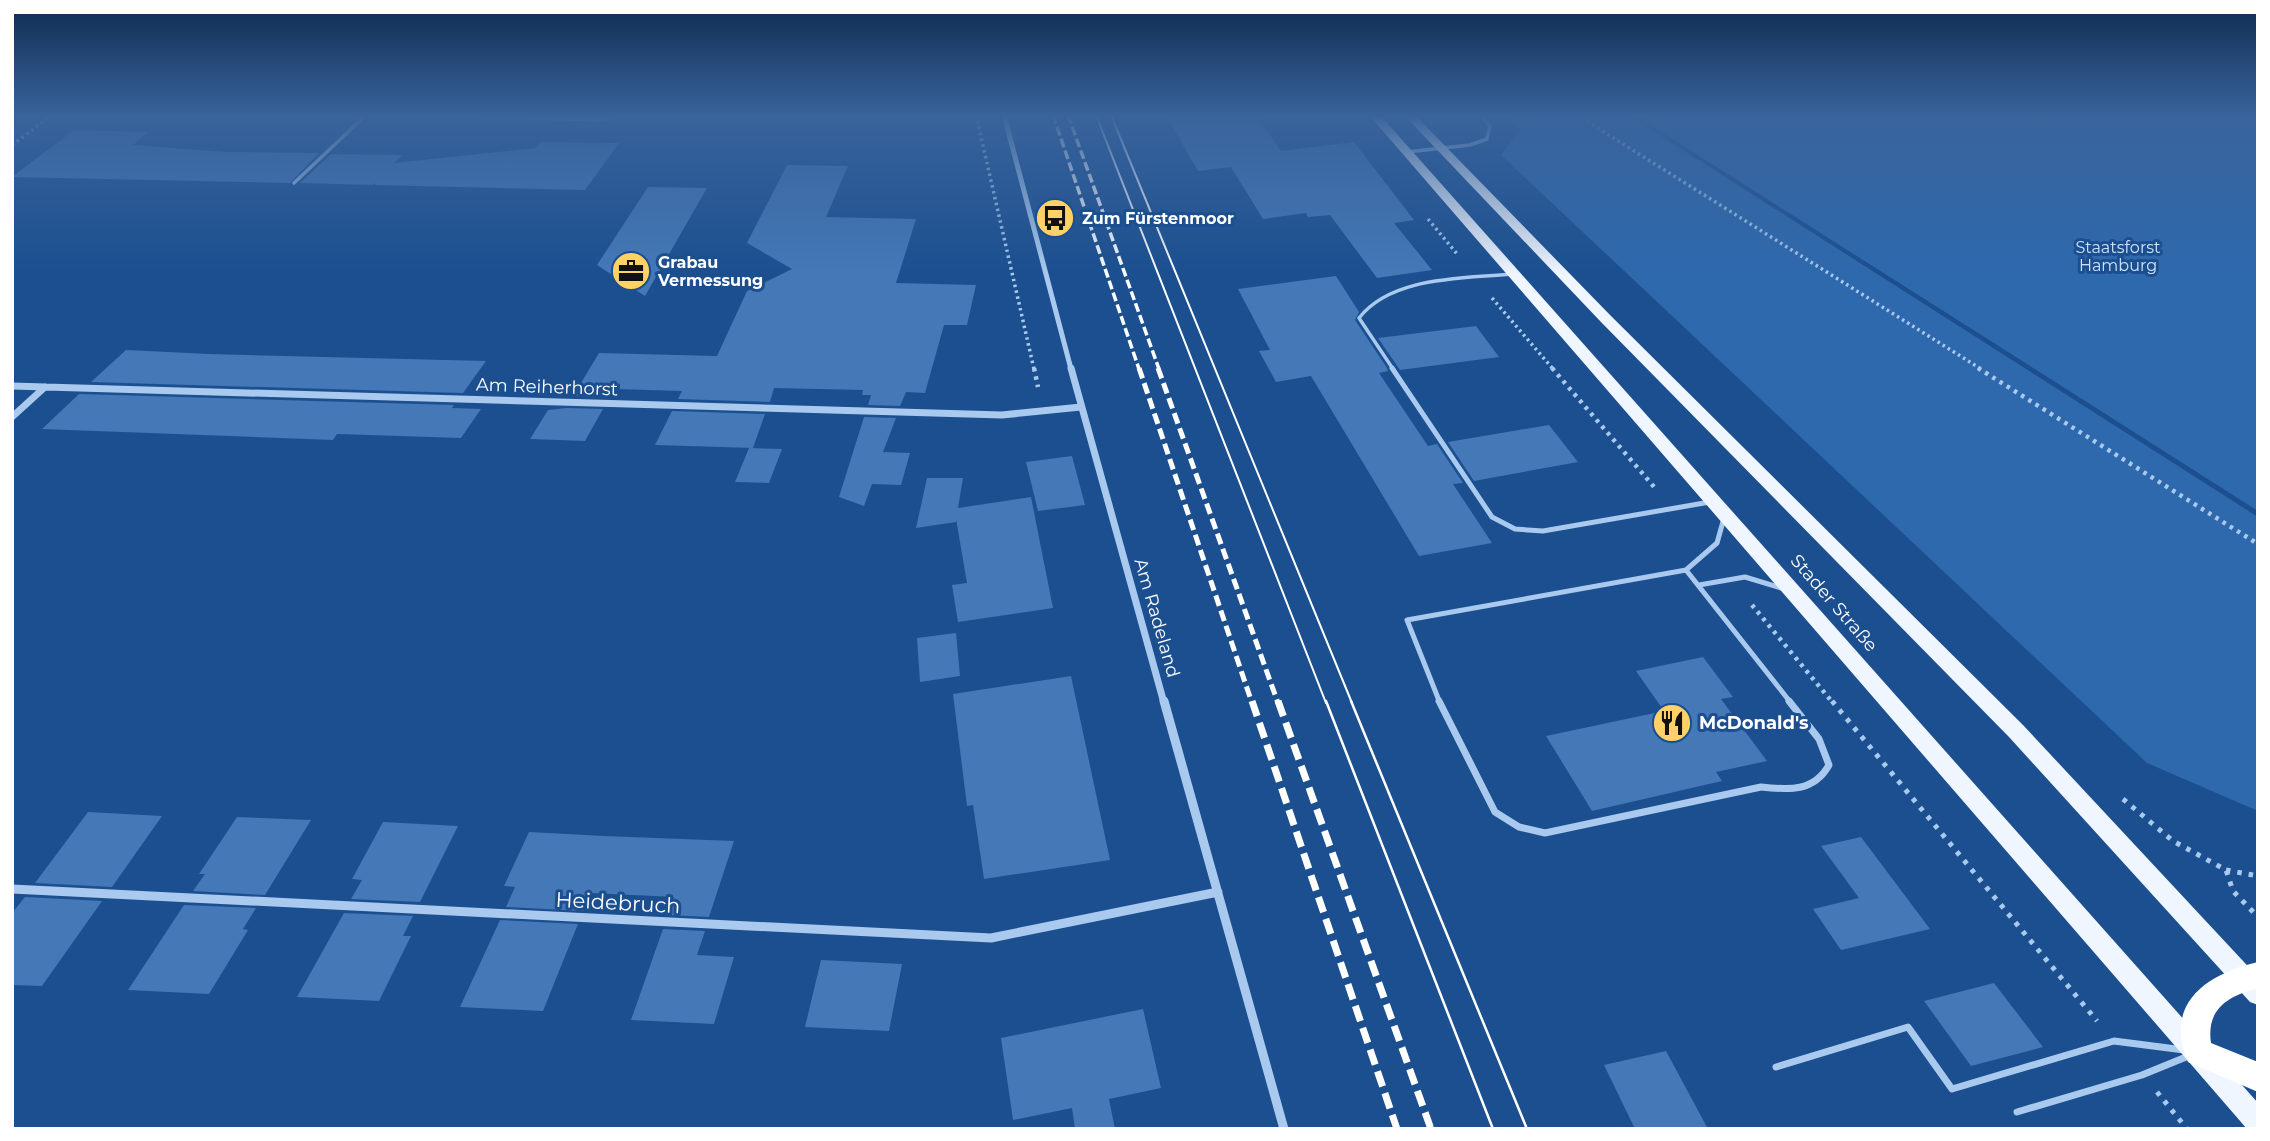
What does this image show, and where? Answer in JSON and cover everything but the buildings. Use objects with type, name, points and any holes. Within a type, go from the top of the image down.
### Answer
[{"type":"highway","points":[[2253,982],[2221,987],[2199,1008],[2194,1036],[2198,1052],[2258,1077]]},
{"type":"main road","name":"Stader Straße","points":[[1421,168],[2258,1122]]},
{"type":"main road","name":"Stader Straße","points":[[1461,168],[2007,722],[2253,982]]},
{"type":"street","name":"Am Radeland","points":[[1018,168],[1081,407],[1284,1129]]},
{"type":"street","name":"Am Reiherhorst","points":[[12,386],[1002,415],[1081,407]]},
{"type":"street","points":[[12,417],[45,387]]},
{"type":"street","name":"Heidebruch","points":[[12,889],[991,938],[1218,892]]},
{"type":"lane","points":[[294,183],[310,168]]},
{"type":"lane","points":[[1514,273],[1395,290],[1373,301],[1359,318],[1492,517],[1515,529],[1543,531],[1673,509],[1719,508],[1723,535],[1719,542],[1686,570],[1407,620],[1437,698],[1495,812],[1519,827],[1545,832],[1761,787],[1795,790],[1817,782],[1825,775],[1829,765],[1827,753],[1819,739],[1686,570]]},
{"type":"lane","points":[[1699,585],[1745,577],[1791,592]]},
{"type":"lane","points":[[1776,1067],[1908,1027],[1952,1089],[2114,1041],[2198,1052]]},
{"type":"lane","points":[[2017,1112],[2142,1075],[2198,1052]]},
{"type":"path","points":[[988,168],[1039,394],[1050,412]]},
{"type":"path","points":[[1662,168],[2258,544]]},
{"type":"path","points":[[1425,215],[1673,509]]},
{"type":"path","points":[[1730,578],[2114,1041]]},
{"type":"path","points":[[2226,870],[2258,876]]},
{"type":"path","points":[[2142,1075],[2187,1129]]},
{"type":"green space","points":[[1515,168],[1711,168],[2258,517],[2258,811],[2147,763]]},
{"type":"green space","name":"Staatsforst Hamburg","points":[[1719,168],[2258,168],[2258,511]]},
{"type":"tram line","points":[[1117,168],[1326,703]]},
{"type":"tram line","points":[[1133,168],[1352,703]]},
{"type":"tram line","points":[[1326,701],[1493,1129]]},
{"type":"tram line","points":[[1351,701],[1527,1129]]},
{"type":"railway","points":[[1071,168],[1139,369]]},
{"type":"railway","points":[[1087,168],[1159,369]]},
{"type":"railway","points":[[1139,368],[1252,703]]},
{"type":"railway","points":[[1158,368],[1278,703]]},
{"type":"railway","points":[[1252,701],[1397,1129]]},
{"type":"railway","points":[[1278,701],[1431,1129]]},
{"type":"place","name":"Zum Fürstenmoor","points":[[1055,218]]},
{"type":"place","name":"Grabau Vermessung","points":[[631,271]]},
{"type":"place","name":"McDonald's","points":[[1672,723]]}]
